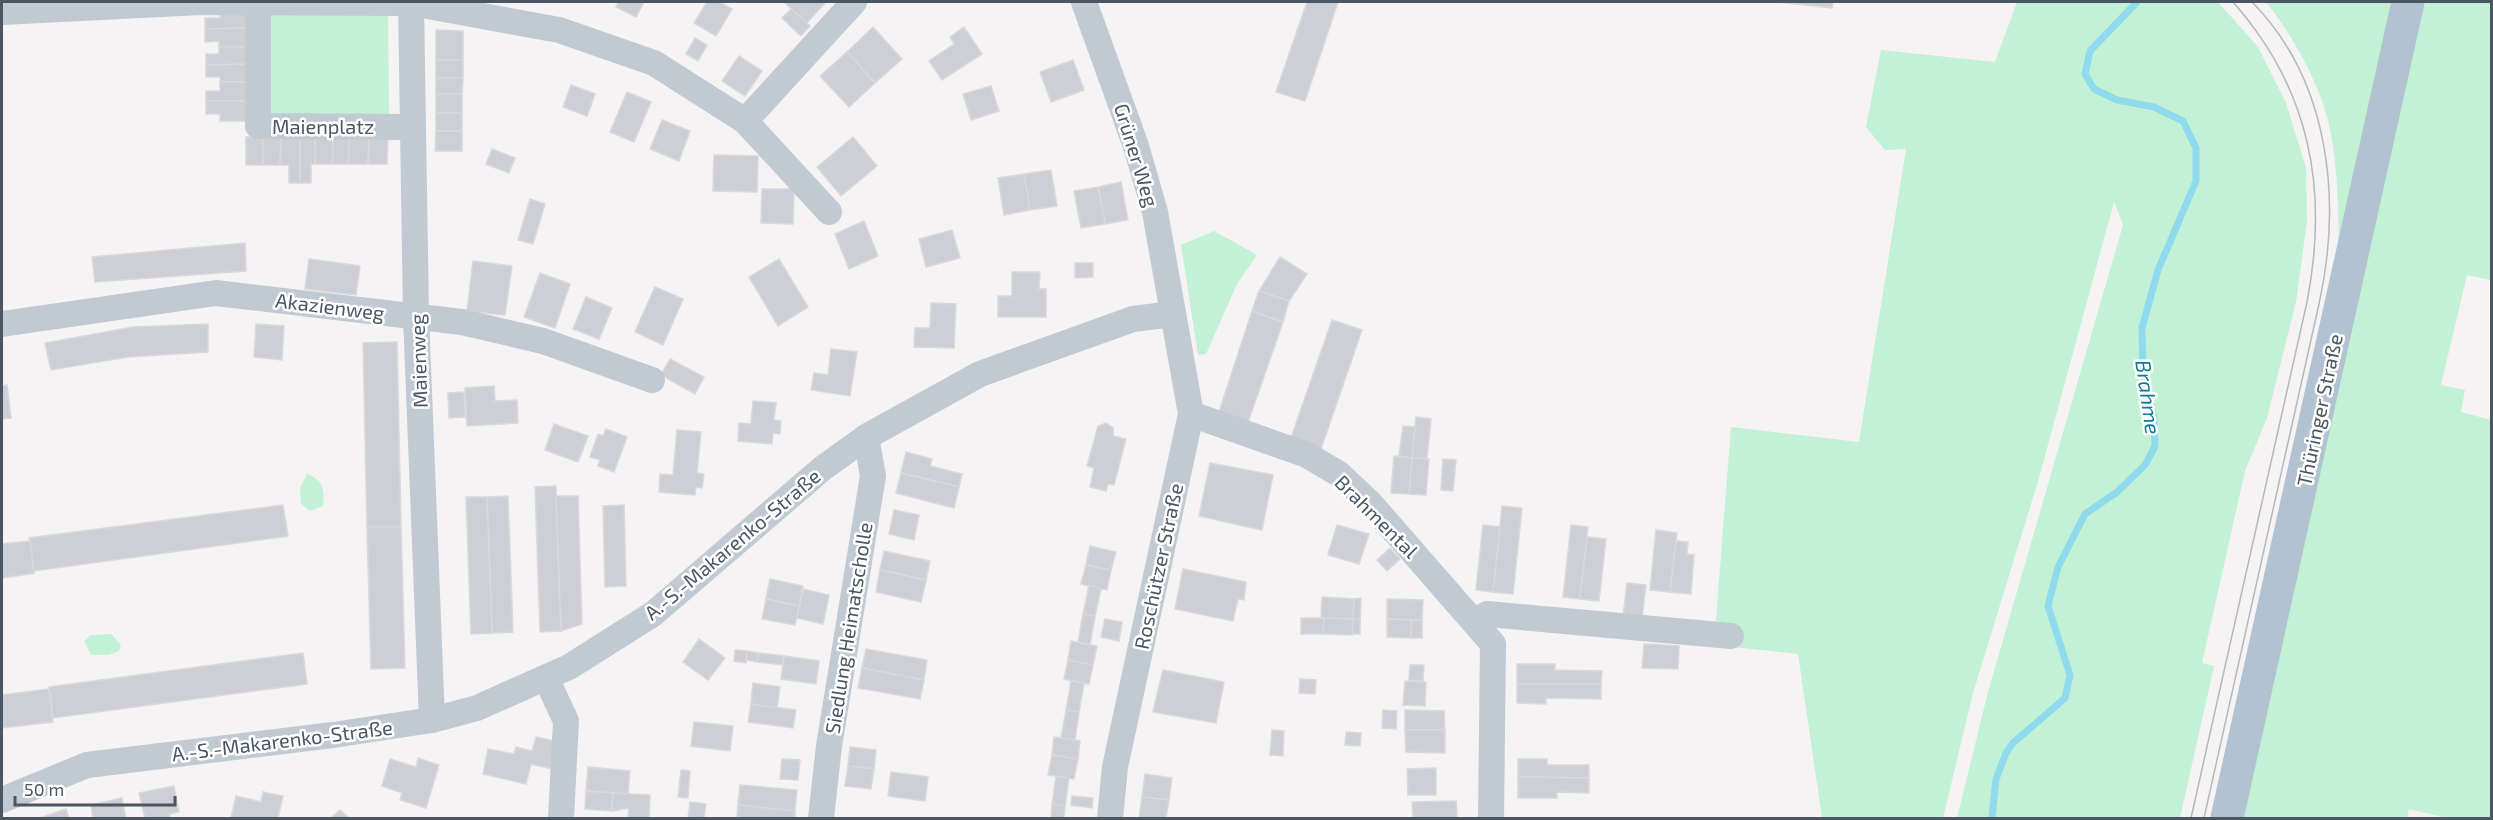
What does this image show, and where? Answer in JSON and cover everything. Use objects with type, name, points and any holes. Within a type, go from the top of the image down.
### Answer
[{"type":"main road","name":"Thüringer Straße","points":[[2227,819],[2408,2]]},
{"type":"street","points":[[2,12],[190,3],[411,2],[559,30],[654,63],[745,122],[829,212]]},
{"type":"street","name":"Maienweg","points":[[411,2],[416,316],[432,720]]},
{"type":"street","points":[[745,122],[854,2]]},
{"type":"street","name":"Grüner Weg","points":[[1084,2],[1136,146],[1155,212],[1173,314]]},
{"type":"street","name":"Maienplatz","points":[[258,3],[258,126],[412,127]]},
{"type":"street","name":"Akazienweg","points":[[2,324],[216,293],[462,322],[543,341],[652,380]]},
{"type":"street","name":"Roschützer Straße","points":[[1110,819],[1115,766],[1191,414],[1186,375],[1173,314]]},
{"type":"street","name":"A.-S.-Makarenko-Straße","points":[[2,800],[87,765],[432,720],[477,708],[569,667],[653,614],[823,468],[866,437],[980,374],[1133,319],[1173,314]]},
{"type":"street","name":"Brahmental","points":[[1191,414],[1307,455],[1339,474],[1370,503],[1493,644],[1491,819]]},
{"type":"street","name":"Siedlung Heimatscholle","points":[[822,819],[828,747],[873,476],[866,437]]},
{"type":"street","points":[[1475,622],[1486,614],[1731,636]]},
{"type":"street","points":[[546,678],[567,721],[561,819]]},
{"type":"green space","points":[[2017,2],[2218,2],[2258,47],[2286,103],[2306,168],[2307,221],[2296,302],[2267,418],[2245,471],[2202,663],[2214,666],[2180,818],[1957,818],[1988,692],[2123,225],[2114,202],[2039,478],[1973,693],[1943,818],[1822,818],[1798,654],[1714,645],[1731,427],[1859,442],[1906,149],[1885,150],[1866,127],[1881,50],[1995,62]]},
{"type":"green space","points":[[2266,2],[2393,2],[2339,249],[2336,174],[2333,144],[2326,113],[2305,62],[2286,29]]},
{"type":"green space","points":[[2423,2],[2491,2],[2491,280],[2467,275],[2441,385],[2465,390],[2461,412],[2491,420],[2491,818],[2447,818],[2409,809],[2407,818],[2239,818]]},
{"type":"green space","points":[[388,10],[389,117],[268,118],[267,11]]},
{"type":"green space","points":[[1214,231],[1257,255],[1238,282],[1206,354],[1198,355],[1181,245]]},
{"type":"green space","points":[[307,474],[317,479],[324,495],[323,506],[310,511],[301,504],[300,488]]},
{"type":"green space","points":[[111,634],[121,645],[119,651],[108,655],[91,655],[84,641],[91,635]]},
{"type":"building","points":[[618,2],[644,2],[636,17],[616,7]]},
{"type":"building","points":[[707,2],[719,2],[732,9],[716,36],[694,23]]},
{"type":"building","points":[[784,2],[826,2],[807,23]]},
{"type":"building","points":[[1307,2],[1338,2],[1305,101],[1276,92]]},
{"type":"building","points":[[1777,2],[1833,2],[1832,8]]},
{"type":"building","points":[[248,9],[248,28],[205,29],[205,18],[220,18],[220,10]]},
{"type":"building","points":[[791,9],[810,26],[801,36],[782,18]]},
{"type":"building","points":[[873,27],[902,59],[875,83],[847,52]]},
{"type":"building","points":[[964,27],[982,54],[942,80],[929,61],[954,44],[950,37]]},
{"type":"building","points":[[248,28],[248,47],[219,47],[219,41],[205,42],[205,29]]},
{"type":"building","points":[[436,30],[463,31],[463,60],[436,60]]},
{"type":"building","points":[[695,38],[707,45],[698,61],[686,54]]},
{"type":"building","points":[[219,47],[248,47],[248,64],[206,65],[206,54],[219,54]]},
{"type":"building","points":[[847,52],[875,83],[849,107],[820,76]]},
{"type":"building","points":[[739,56],[762,71],[745,96],[722,81]]},
{"type":"building","points":[[436,60],[463,60],[463,78],[436,78]]},
{"type":"building","points":[[1073,60],[1084,90],[1051,102],[1040,72]]},
{"type":"building","points":[[248,64],[249,82],[220,82],[220,77],[206,77],[206,65]]},
{"type":"building","points":[[436,78],[463,78],[462,94],[436,94]]},
{"type":"building","points":[[220,82],[249,82],[249,101],[206,101],[206,91],[220,91]]},
{"type":"building","points":[[571,85],[595,94],[587,116],[563,107]]},
{"type":"building","points":[[991,86],[999,111],[971,120],[963,94]]},
{"type":"building","points":[[627,92],[651,102],[634,142],[610,132]]},
{"type":"building","points":[[436,94],[462,94],[462,113],[436,113]]},
{"type":"building","points":[[206,101],[249,101],[249,121],[220,121],[220,114],[206,114]]},
{"type":"building","points":[[436,113],[462,113],[462,131],[436,131]]},
{"type":"building","points":[[662,120],[690,131],[679,161],[650,149]]},
{"type":"building","points":[[436,131],[462,131],[462,151],[435,151]]},
{"type":"building","points":[[246,137],[263,137],[263,165],[246,165]]},
{"type":"building","points":[[263,137],[281,137],[280,165],[263,165]]},
{"type":"building","points":[[281,137],[300,137],[300,183],[289,183],[289,165],[280,165]]},
{"type":"building","points":[[300,137],[315,137],[315,164],[311,164],[311,183],[300,183]]},
{"type":"building","points":[[315,137],[333,137],[333,164],[315,164]]},
{"type":"building","points":[[333,137],[349,137],[349,164],[333,164]]},
{"type":"building","points":[[349,137],[369,137],[368,164],[349,164]]},
{"type":"building","points":[[369,137],[388,137],[387,164],[368,164]]},
{"type":"building","points":[[853,137],[877,166],[841,196],[817,167]]},
{"type":"building","points":[[492,149],[515,158],[509,173],[486,164]]},
{"type":"building","points":[[714,155],[758,156],[757,192],[713,191]]},
{"type":"building","points":[[1051,170],[1057,206],[1030,210],[1024,174]]},
{"type":"building","points":[[1024,174],[1030,210],[1004,215],[998,178]]},
{"type":"building","points":[[1121,182],[1128,220],[1105,224],[1098,187]]},
{"type":"building","points":[[1098,187],[1105,224],[1081,228],[1074,191]]},
{"type":"building","points":[[762,189],[794,189],[793,224],[761,223]]},
{"type":"building","points":[[530,199],[545,204],[533,244],[518,240]]},
{"type":"building","points":[[864,221],[878,256],[849,269],[835,234]]},
{"type":"building","points":[[952,230],[960,258],[926,267],[919,239]]},
{"type":"building","points":[[245,243],[246,271],[95,282],[92,257]]},
{"type":"building","points":[[1280,257],[1307,274],[1289,301],[1259,291]]},
{"type":"building","points":[[309,259],[360,266],[356,295],[305,289]]},
{"type":"building","points":[[779,259],[808,307],[778,326],[749,277]]},
{"type":"building","points":[[473,261],[512,266],[505,315],[467,311]]},
{"type":"building","points":[[1075,263],[1093,263],[1093,277],[1075,278]]},
{"type":"building","points":[[1012,272],[1040,272],[1039,289],[1046,289],[1046,317],[998,317],[998,296],[1012,296]]},
{"type":"building","points":[[540,273],[570,284],[555,328],[524,317]]},
{"type":"building","points":[[655,287],[683,299],[663,345],[635,332]]},
{"type":"building","points":[[1259,291],[1289,301],[1283,322],[1252,311]]},
{"type":"building","points":[[586,297],[612,308],[599,339],[573,329]]},
{"type":"building","points":[[931,303],[956,304],[954,348],[914,347],[915,328],[930,328]]},
{"type":"building","points":[[1252,311],[1283,322],[1247,425],[1218,415]]},
{"type":"building","points":[[1332,320],[1362,330],[1321,449],[1291,438]]},
{"type":"building","points":[[208,324],[208,352],[128,357],[51,370],[45,343],[133,327]]},
{"type":"building","points":[[256,324],[284,326],[282,360],[254,357]]},
{"type":"building","points":[[397,342],[401,527],[367,527],[363,343]]},
{"type":"building","points":[[831,349],[857,352],[850,396],[811,390],[814,373],[828,375]]},
{"type":"building","points":[[670,359],[704,377],[695,394],[661,375]]},
{"type":"building","points":[[7,385],[11,418],[2,419],[2,386]]},
{"type":"building","points":[[494,386],[495,401],[517,400],[518,423],[467,426],[465,388]]},
{"type":"building","points":[[464,392],[465,417],[449,418],[448,393]]},
{"type":"building","points":[[753,401],[776,403],[774,420],[781,421],[780,434],[773,433],[772,444],[738,441],[739,423],[751,424]]},
{"type":"building","points":[[1416,417],[1431,419],[1427,458],[1412,458]]},
{"type":"building","points":[[1106,423],[1113,428],[1113,436],[1126,439],[1114,485],[1108,484],[1106,491],[1090,487],[1094,468],[1087,466],[1098,426]]},
{"type":"building","points":[[554,424],[588,436],[578,462],[545,450]]},
{"type":"building","points":[[1403,426],[1415,427],[1412,458],[1399,456]]},
{"type":"building","points":[[606,429],[627,437],[614,472],[598,466],[600,460],[590,457],[598,434],[603,436]]},
{"type":"building","points":[[677,430],[701,432],[697,473],[704,474],[702,488],[696,487],[695,495],[659,492],[660,474],[673,475]]},
{"type":"building","points":[[906,452],[932,459],[930,466],[962,474],[959,487],[901,473]]},
{"type":"building","points":[[1394,456],[1412,458],[1409,494],[1391,493]]},
{"type":"building","points":[[1412,458],[1429,459],[1426,495],[1409,494]]},
{"type":"building","points":[[1443,459],[1456,460],[1453,491],[1441,490]]},
{"type":"building","points":[[1210,463],[1273,475],[1262,530],[1199,516]]},
{"type":"building","points":[[901,473],[959,487],[954,508],[896,493]]},
{"type":"building","points":[[556,486],[561,631],[540,632],[535,487]]},
{"type":"building","points":[[508,496],[513,632],[492,633],[487,497]]},
{"type":"building","points":[[556,496],[578,496],[582,624],[561,631]]},
{"type":"building","points":[[466,497],[487,497],[492,633],[471,634]]},
{"type":"building","points":[[283,505],[288,536],[34,571],[29,538]]},
{"type":"building","points":[[624,505],[626,586],[605,587],[603,506]]},
{"type":"building","points":[[1502,506],[1522,508],[1513,594],[1493,592]]},
{"type":"building","points":[[894,510],[919,515],[914,540],[889,534]]},
{"type":"building","points":[[1337,525],[1369,534],[1359,564],[1328,555]]},
{"type":"building","points":[[1483,525],[1500,527],[1493,592],[1476,590]]},
{"type":"building","points":[[1571,525],[1588,527],[1580,599],[1563,597]]},
{"type":"building","points":[[367,527],[401,527],[405,668],[371,669]]},
{"type":"building","points":[[1656,530],[1677,533],[1670,592],[1650,590]]},
{"type":"building","points":[[1587,537],[1606,539],[1599,601],[1580,599]]},
{"type":"building","points":[[30,541],[34,573],[2,578],[2,544]]},
{"type":"building","points":[[1676,541],[1688,542],[1687,554],[1694,555],[1691,594],[1670,592]]},
{"type":"building","points":[[1090,546],[1116,552],[1111,570],[1086,565]]},
{"type":"building","points":[[1390,548],[1400,559],[1387,571],[1377,560]]},
{"type":"building","points":[[884,551],[930,561],[926,580],[880,570]]},
{"type":"building","points":[[1086,565],[1111,570],[1107,590],[1081,584]]},
{"type":"building","points":[[1183,569],[1246,582],[1244,600],[1238,599],[1233,621],[1175,609]]},
{"type":"building","points":[[880,570],[926,580],[921,602],[876,592]]},
{"type":"building","points":[[770,579],[803,586],[799,606],[766,599]]},
{"type":"building","points":[[1627,583],[1646,585],[1642,619],[1623,617]]},
{"type":"building","points":[[1089,585],[1101,589],[1095,616],[1083,614]]},
{"type":"building","points":[[803,589],[829,595],[823,624],[797,618]]},
{"type":"building","points":[[1322,597],[1354,599],[1353,619],[1321,618]]},
{"type":"building","points":[[1361,598],[1360,620],[1353,619],[1354,599]]},
{"type":"building","points":[[766,599],[799,606],[795,625],[762,619]]},
{"type":"building","points":[[1387,599],[1423,600],[1422,620],[1387,619]]},
{"type":"building","points":[[1083,614],[1095,616],[1090,645],[1078,642]]},
{"type":"building","points":[[1301,618],[1324,618],[1323,634],[1301,634]]},
{"type":"building","points":[[1324,618],[1353,619],[1352,635],[1323,634]]},
{"type":"building","points":[[1105,619],[1122,622],[1119,641],[1101,637]]},
{"type":"building","points":[[1353,619],[1360,620],[1360,634],[1353,634]]},
{"type":"building","points":[[1387,619],[1411,620],[1411,638],[1387,637]]},
{"type":"building","points":[[1411,620],[1422,620],[1422,638],[1411,638]]},
{"type":"building","points":[[699,639],[725,658],[708,680],[683,662]]},
{"type":"building","points":[[1071,641],[1097,646],[1093,665],[1068,660]]},
{"type":"building","points":[[1644,644],[1679,646],[1678,669],[1642,668]]},
{"type":"building","points":[[866,649],[927,660],[924,680],[862,668]]},
{"type":"building","points":[[735,650],[747,651],[746,663],[734,661]]},
{"type":"building","points":[[747,651],[759,653],[757,662],[746,660]]},
{"type":"building","points":[[303,653],[307,684],[53,718],[49,687]]},
{"type":"building","points":[[759,653],[784,656],[783,665],[757,662]]},
{"type":"building","points":[[784,656],[819,661],[816,684],[781,679]]},
{"type":"building","points":[[1068,660],[1093,665],[1089,684],[1064,679]]},
{"type":"building","points":[[1517,664],[1555,664],[1555,670],[1602,671],[1601,684],[1517,684]]},
{"type":"building","points":[[1410,665],[1424,665],[1423,681],[1409,680]]},
{"type":"building","points":[[862,668],[924,680],[920,699],[858,688]]},
{"type":"building","points":[[1163,670],[1224,682],[1216,723],[1153,712]]},
{"type":"building","points":[[1300,679],[1316,680],[1315,694],[1299,693]]},
{"type":"building","points":[[1071,681],[1084,683],[1079,712],[1066,710]]},
{"type":"building","points":[[1405,681],[1426,682],[1425,706],[1403,705]]},
{"type":"building","points":[[753,683],[780,687],[777,708],[751,704]]},
{"type":"building","points":[[1517,684],[1601,684],[1601,699],[1546,698],[1546,704],[1517,703]]},
{"type":"building","points":[[49,689],[53,722],[2,728],[2,695]]},
{"type":"building","points":[[751,704],[796,710],[793,728],[748,722]]},
{"type":"building","points":[[1066,710],[1079,712],[1075,740],[1061,738]]},
{"type":"building","points":[[1383,710],[1397,711],[1396,729],[1382,728]]},
{"type":"building","points":[[1405,710],[1444,711],[1445,730],[1405,730]]},
{"type":"building","points":[[694,722],[733,726],[730,751],[691,746]]},
{"type":"building","points":[[1272,730],[1284,731],[1283,756],[1270,755]]},
{"type":"building","points":[[1405,730],[1445,730],[1445,753],[1406,752]]},
{"type":"building","points":[[1346,732],[1361,733],[1360,746],[1345,745]]},
{"type":"building","points":[[536,737],[559,742],[553,769],[531,764],[526,784],[483,774],[488,749],[514,754],[516,747],[532,751]]},
{"type":"building","points":[[1054,737],[1080,741],[1078,759],[1052,755]]},
{"type":"building","points":[[850,747],[876,750],[874,769],[848,766]]},
{"type":"building","points":[[1052,755],[1078,759],[1074,779],[1048,775]]},
{"type":"building","points":[[418,758],[439,765],[426,808],[400,800],[402,793],[382,786],[390,759],[416,767]]},
{"type":"building","points":[[782,759],[800,760],[798,780],[780,779]]},
{"type":"building","points":[[1518,759],[1547,759],[1547,765],[1589,765],[1589,778],[1518,777]]},
{"type":"building","points":[[848,766],[874,769],[871,789],[845,786]]},
{"type":"building","points":[[588,767],[630,771],[628,794],[586,791]]},
{"type":"building","points":[[1436,768],[1436,795],[1408,795],[1407,769]]},
{"type":"building","points":[[681,770],[690,771],[688,798],[678,797]]},
{"type":"building","points":[[891,772],[928,777],[925,801],[888,796]]},
{"type":"building","points":[[1145,774],[1172,778],[1169,800],[1142,797]]},
{"type":"building","points":[[1056,776],[1069,778],[1065,806],[1052,804]]},
{"type":"building","points":[[1518,777],[1589,778],[1589,793],[1557,792],[1557,798],[1518,798]]},
{"type":"building","points":[[740,785],[797,790],[795,811],[738,805]]},
{"type":"building","points":[[174,786],[179,812],[169,814],[170,818],[145,818],[139,793]]},
{"type":"building","points":[[586,791],[613,793],[612,811],[585,809]]},
{"type":"building","points":[[263,792],[283,796],[278,818],[231,818],[236,796],[261,802]]},
{"type":"building","points":[[613,793],[650,795],[649,818],[628,818],[629,808],[612,811]]},
{"type":"building","points":[[1072,796],[1093,798],[1092,808],[1071,805]]},
{"type":"building","points":[[1142,797],[1169,800],[1166,818],[1139,818]]},
{"type":"building","points":[[122,798],[126,818],[93,818],[91,805]]},
{"type":"building","points":[[1456,801],[1457,818],[1413,818],[1412,802]]},
{"type":"building","points":[[690,802],[706,804],[704,818],[688,818]]},
{"type":"building","points":[[1052,804],[1065,806],[1064,818],[1051,818]]},
{"type":"building","points":[[738,805],[795,811],[795,818],[737,818]]},
{"type":"building","points":[[66,809],[69,818],[40,818]]},
{"type":"building","points":[[340,810],[349,818],[331,818]]},
{"type":"waterway","name":"Brahme","points":[[1992,818],[1996,779],[2006,753],[2013,743],[2065,698],[2070,675],[2048,606],[2058,567],[2085,514],[2117,492],[2145,465],[2155,446],[2154,418],[2143,372],[2142,328],[2158,270],[2196,181],[2196,148],[2183,121],[2154,107],[2117,100],[2094,89],[2085,74],[2090,51],[2137,2]]},
{"type":"tram line","points":[[2191,818],[2307,302],[2316,220],[2314,180],[2307,142],[2296,105],[2280,70],[2259,35],[2233,2]]},
{"type":"tram line","points":[[2204,818],[2319,304],[2326,264],[2329,224],[2328,184],[2323,144],[2314,105],[2299,68],[2278,33],[2252,2]]}]
